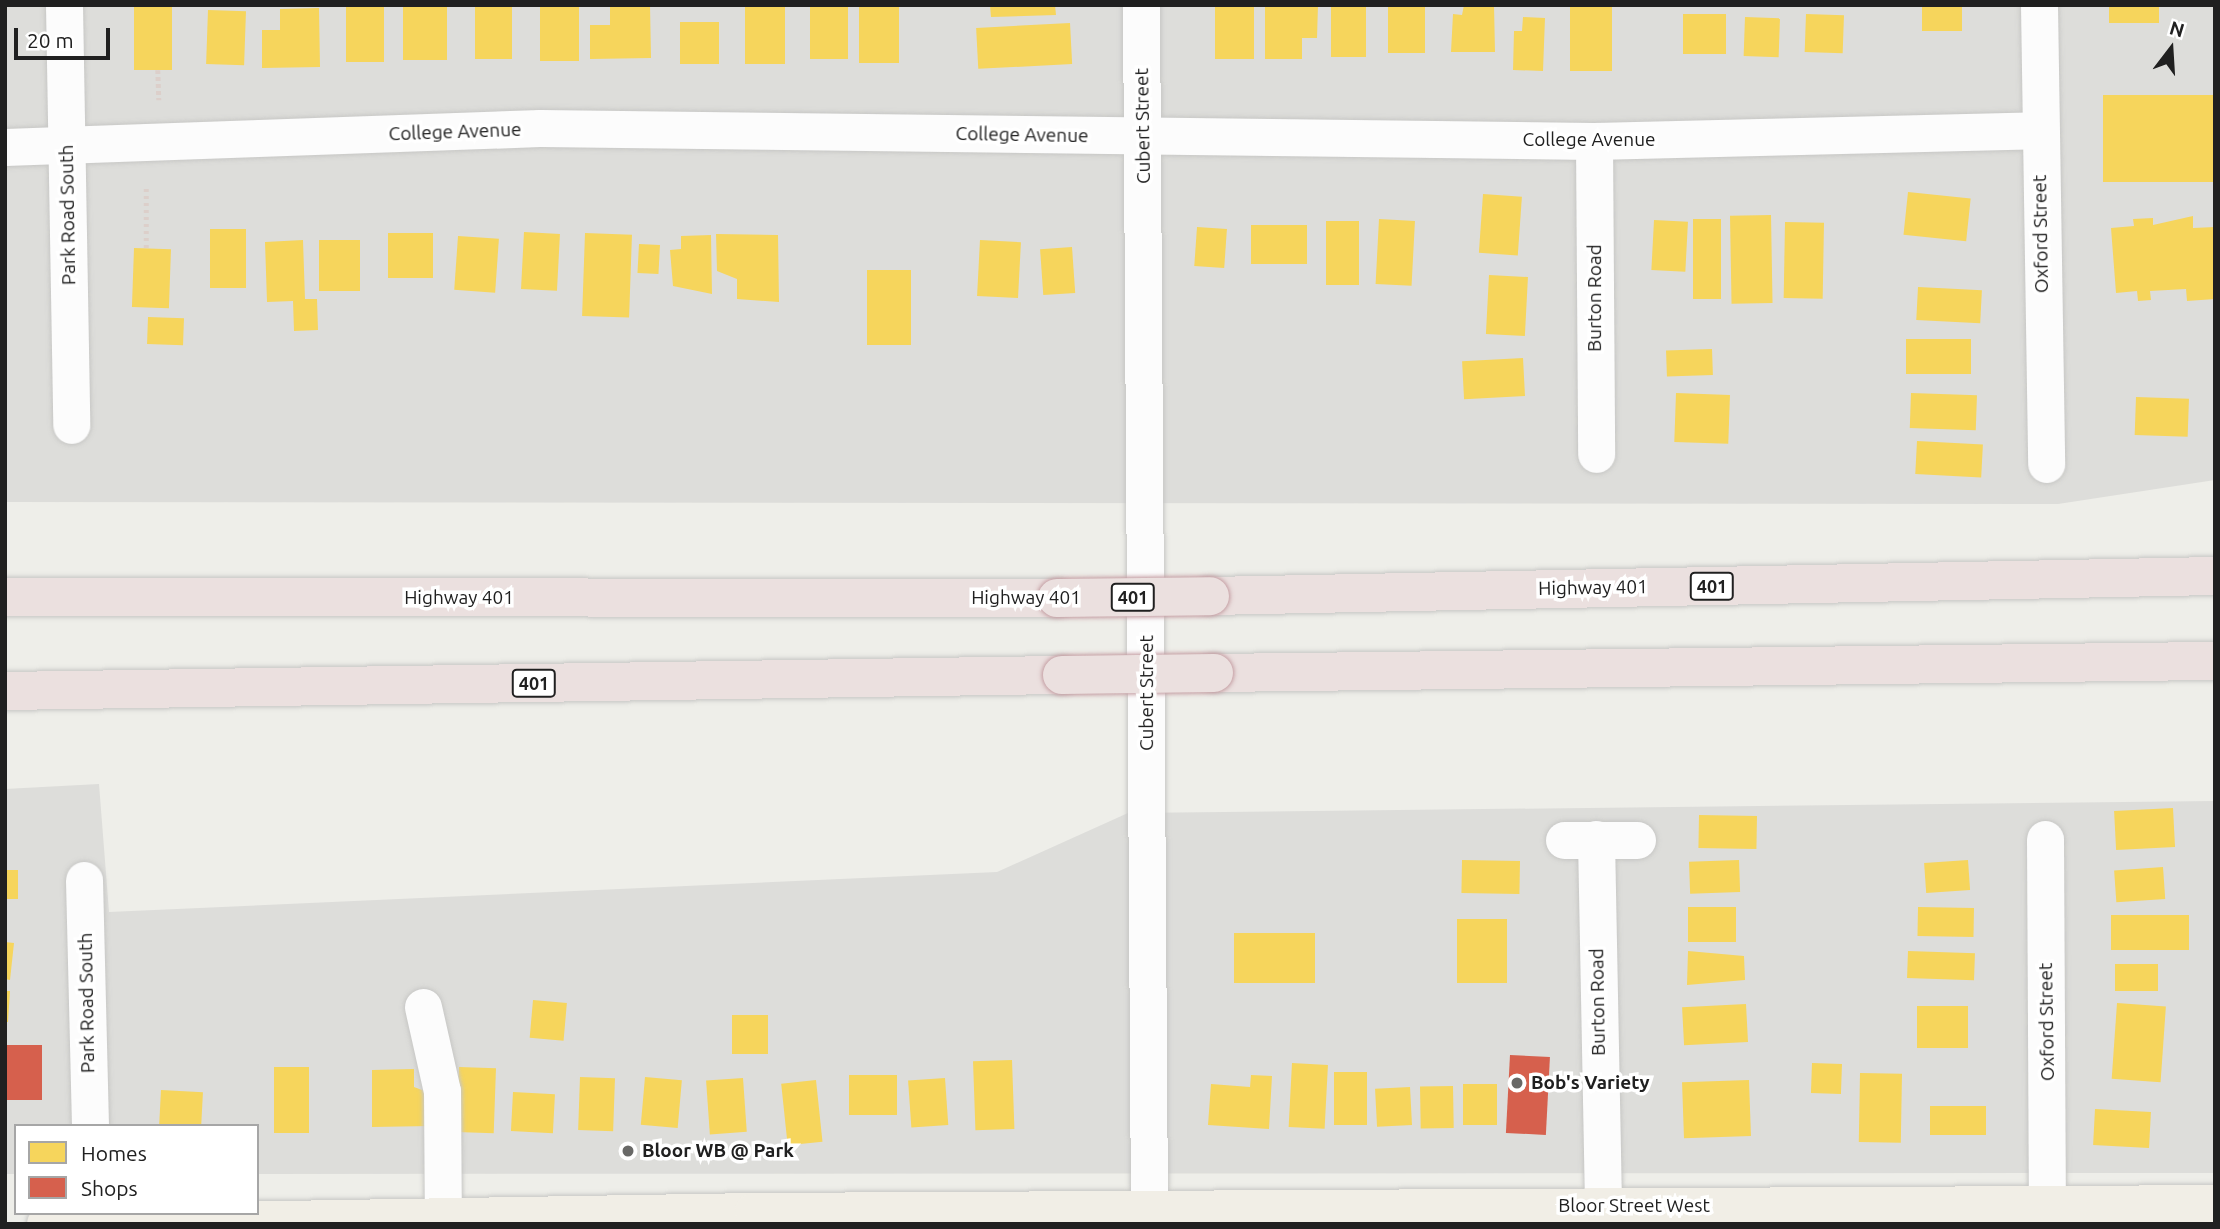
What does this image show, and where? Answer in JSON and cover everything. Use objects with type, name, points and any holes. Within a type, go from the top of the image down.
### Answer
[{"type":"highway","name":"Highway 401","points":[[5,597],[1057,598],[2215,576]]},
{"type":"highway","name":"401","points":[[5,691],[2215,661]]},
{"type":"main road","name":"Bloor Street West","points":[[46,1224],[1602,1206],[2215,1203]]},
{"type":"street","name":"Park Road South","points":[[64,5],[71,425]]},
{"type":"street","name":"Cubert Street","points":[[1140,5],[1144,137],[1149,1212]]},
{"type":"street","name":"Oxford Street","points":[[2039,5],[2046,464]]},
{"type":"street","name":"College Avenue","points":[[5,148],[68,148],[540,128],[1594,141],[2039,130]]},
{"type":"street","name":"Burton Road","points":[[1594,141],[1596,454]]},
{"type":"street","name":"Burton Road","points":[[1602,1206],[1580,839],[1637,839]]},
{"type":"street","name":"Oxford Street","points":[[2043,839],[2047,1205]]},
{"type":"street","name":"Park Road South","points":[[84,880],[90,1124]]},
{"type":"street","points":[[423,1007],[442,1091],[443,1219]]},
{"type":"path","points":[[158,70],[159,100]]},
{"type":"path","points":[[146,185],[146,248]]},
{"type":"shaded area","points":[[5,5],[2215,5],[2215,480],[2058,504],[5,502]]},
{"type":"shaded area","points":[[99,784],[109,912],[997,872],[1128,813],[2215,801],[2215,1173],[259,1174],[259,1124],[14,1124],[14,1174],[5,1174],[5,789]]},
{"type":"building: Homes","points":[[134,5],[172,5],[172,70],[134,70]]},
{"type":"building: Homes","points":[[346,5],[384,5],[384,62],[346,62]]},
{"type":"building: Homes","points":[[403,5],[447,5],[447,60],[403,60]]},
{"type":"building: Homes","points":[[475,5],[512,5],[512,59],[475,59]]},
{"type":"building: Homes","points":[[540,5],[579,5],[579,61],[540,61]]},
{"type":"building: Homes","points":[[610,5],[650,5],[651,58],[590,59],[590,25],[610,25]]},
{"type":"building: Homes","points":[[745,5],[785,5],[785,64],[745,64]]},
{"type":"building: Homes","points":[[810,5],[848,5],[848,59],[810,59]]},
{"type":"building: Homes","points":[[859,5],[899,5],[899,63],[859,63]]},
{"type":"building: Homes","points":[[990,5],[1055,5],[1056,15],[991,17]]},
{"type":"building: Homes","points":[[1215,5],[1254,5],[1254,59],[1215,59]]},
{"type":"building: Homes","points":[[1265,5],[1318,5],[1317,38],[1302,38],[1302,59],[1265,59]]},
{"type":"building: Homes","points":[[1331,5],[1366,5],[1366,57],[1331,57]]},
{"type":"building: Homes","points":[[1388,5],[1425,5],[1425,53],[1388,53]]},
{"type":"building: Homes","points":[[1464,5],[1494,5],[1495,52],[1451,52],[1453,14],[1462,15]]},
{"type":"building: Homes","points":[[1570,5],[1612,5],[1612,71],[1570,71]]},
{"type":"building: Homes","points":[[1922,5],[1962,5],[1962,31],[1922,31]]},
{"type":"building: Homes","points":[[2109,5],[2159,5],[2159,23],[2109,23]]},
{"type":"building: Homes","points":[[319,8],[320,67],[262,68],[262,30],[280,30],[280,9]]},
{"type":"building: Homes","points":[[208,10],[246,11],[244,65],[206,64]]},
{"type":"building: Homes","points":[[1683,14],[1726,14],[1726,54],[1683,54]]},
{"type":"building: Homes","points":[[1806,14],[1844,15],[1843,53],[1805,52]]},
{"type":"building: Homes","points":[[1523,17],[1545,18],[1543,71],[1513,70],[1514,31],[1522,31]]},
{"type":"building: Homes","points":[[1745,17],[1780,18],[1779,57],[1744,56]]},
{"type":"building: Homes","points":[[680,22],[719,22],[719,64],[680,64]]},
{"type":"building: Homes","points":[[1070,23],[1072,64],[978,69],[976,28]]},
{"type":"building: Homes","points":[[2103,95],[2215,95],[2215,182],[2103,182]]},
{"type":"building: Homes","points":[[1908,192],[1971,199],[1966,241],[1904,235]]},
{"type":"building: Homes","points":[[1483,194],[1522,197],[1518,256],[1479,253]]},
{"type":"building: Homes","points":[[1771,215],[1773,303],[1732,304],[1730,216]]},
{"type":"building: Homes","points":[[2193,216],[2193,228],[2215,227],[2215,299],[2187,301],[2186,289],[2150,291],[2151,300],[2138,301],[2137,291],[2116,293],[2111,228],[2134,226],[2133,219],[2153,218],[2153,225]]},
{"type":"building: Homes","points":[[1379,219],[1415,221],[1412,286],[1376,284]]},
{"type":"building: Homes","points":[[1693,219],[1721,219],[1721,299],[1693,299]]},
{"type":"building: Homes","points":[[1654,220],[1688,222],[1685,272],[1651,270]]},
{"type":"building: Homes","points":[[1326,221],[1359,221],[1359,285],[1326,285]]},
{"type":"building: Homes","points":[[1785,222],[1824,223],[1823,299],[1784,298]]},
{"type":"building: Homes","points":[[1251,225],[1307,225],[1307,264],[1251,264]]},
{"type":"building: Homes","points":[[1197,227],[1227,229],[1224,268],[1194,266]]},
{"type":"building: Homes","points":[[210,229],[246,229],[246,288],[210,288]]},
{"type":"building: Homes","points":[[524,232],[560,234],[557,291],[521,289]]},
{"type":"building: Homes","points":[[388,233],[433,233],[433,278],[388,278]]},
{"type":"building: Homes","points":[[585,233],[632,235],[629,318],[582,316]]},
{"type":"building: Homes","points":[[716,234],[778,235],[779,302],[737,299],[737,279],[717,271]]},
{"type":"building: Homes","points":[[711,235],[712,294],[673,286],[670,250],[681,249],[681,236]]},
{"type":"building: Homes","points":[[458,236],[499,239],[495,293],[454,290]]},
{"type":"building: Homes","points":[[303,240],[305,299],[317,299],[318,330],[294,331],[293,301],[267,302],[265,242]]},
{"type":"building: Homes","points":[[319,240],[360,240],[360,291],[319,291]]},
{"type":"building: Homes","points":[[980,240],[1021,242],[1018,298],[977,296]]},
{"type":"building: Homes","points":[[639,244],[660,245],[658,274],[637,273]]},
{"type":"building: Homes","points":[[1072,247],[1075,293],[1043,295],[1040,249]]},
{"type":"building: Homes","points":[[134,248],[171,249],[169,308],[132,307]]},
{"type":"building: Homes","points":[[867,270],[911,270],[911,345],[867,345]]},
{"type":"building: Homes","points":[[1489,275],[1528,277],[1525,336],[1486,334]]},
{"type":"building: Homes","points":[[1918,287],[1982,290],[1980,323],[1916,320]]},
{"type":"building: Homes","points":[[148,317],[184,318],[183,345],[147,344]]},
{"type":"building: Homes","points":[[1906,339],[1971,339],[1971,374],[1906,374]]},
{"type":"building: Homes","points":[[1712,349],[1713,375],[1667,377],[1666,351]]},
{"type":"building: Homes","points":[[1523,358],[1525,396],[1464,399],[1462,361]]},
{"type":"building: Homes","points":[[1676,393],[1730,395],[1728,444],[1674,442]]},
{"type":"building: Homes","points":[[1911,393],[1977,395],[1976,430],[1910,428]]},
{"type":"building: Homes","points":[[2136,397],[2189,399],[2188,437],[2135,435]]},
{"type":"building: Homes","points":[[1917,441],[1983,444],[1981,477],[1915,474]]},
{"type":"building: Homes","points":[[2173,808],[2175,847],[2116,850],[2114,811]]},
{"type":"building: Homes","points":[[1699,815],[1757,816],[1756,849],[1698,848]]},
{"type":"building: Homes","points":[[1462,860],[1520,861],[1519,894],[1461,893]]},
{"type":"building: Homes","points":[[1739,860],[1740,892],[1690,894],[1689,862]]},
{"type":"building: Homes","points":[[1968,860],[1970,890],[1926,893],[1924,863]]},
{"type":"building: Homes","points":[[2163,867],[2165,899],[2116,902],[2114,870]]},
{"type":"building: Homes","points":[[5,870],[18,870],[18,899],[5,899]]},
{"type":"building: Homes","points":[[1688,907],[1736,907],[1736,942],[1688,942]]},
{"type":"building: Homes","points":[[1918,907],[1974,908],[1973,937],[1917,936]]},
{"type":"building: Homes","points":[[2111,915],[2189,915],[2189,950],[2111,950]]},
{"type":"building: Homes","points":[[1457,919],[1507,919],[1507,983],[1457,983]]},
{"type":"building: Homes","points":[[1234,933],[1315,933],[1315,983],[1234,983]]},
{"type":"building: Homes","points":[[5,942],[14,943],[10,980],[5,979]]},
{"type":"building: Homes","points":[[1688,951],[1744,956],[1745,980],[1687,985]]},
{"type":"building: Homes","points":[[1908,951],[1975,953],[1974,980],[1907,978]]},
{"type":"building: Homes","points":[[2115,964],[2158,964],[2158,991],[2115,991]]},
{"type":"building: Homes","points":[[5,991],[10,991],[8,1022],[5,1022]]},
{"type":"building: Homes","points":[[533,1000],[567,1003],[564,1041],[530,1038]]},
{"type":"building: Homes","points":[[2117,1003],[2166,1006],[2161,1082],[2112,1079]]},
{"type":"building: Homes","points":[[1746,1004],[1748,1042],[1684,1045],[1682,1007]]},
{"type":"building: Homes","points":[[1917,1006],[1968,1006],[1968,1048],[1917,1048]]},
{"type":"building: Homes","points":[[732,1015],[768,1015],[768,1054],[732,1054]]},
{"type":"building: Homes","points":[[1012,1060],[1014,1129],[975,1130],[973,1061]]},
{"type":"building: Homes","points":[[1292,1063],[1328,1065],[1325,1129],[1289,1127]]},
{"type":"building: Homes","points":[[1812,1063],[1842,1064],[1841,1094],[1811,1093]]},
{"type":"building: Homes","points":[[274,1067],[309,1067],[309,1133],[274,1133]]},
{"type":"building: Homes","points":[[459,1067],[496,1068],[494,1133],[457,1132]]},
{"type":"building: Homes","points":[[414,1069],[414,1087],[430,1093],[431,1126],[372,1127],[372,1070]]},
{"type":"building: Homes","points":[[1334,1072],[1367,1072],[1367,1125],[1334,1125]]},
{"type":"building: Homes","points":[[1860,1073],[1902,1074],[1901,1143],[1859,1142]]},
{"type":"building: Homes","points":[[849,1075],[897,1075],[897,1115],[849,1115]]},
{"type":"building: Homes","points":[[1251,1075],[1272,1076],[1269,1129],[1208,1125],[1211,1084],[1250,1087]]},
{"type":"building: Homes","points":[[580,1077],[615,1078],[613,1131],[578,1130]]},
{"type":"building: Homes","points":[[645,1077],[682,1080],[678,1128],[641,1125]]},
{"type":"building: Homes","points":[[743,1078],[747,1132],[710,1134],[706,1081]]},
{"type":"building: Homes","points":[[945,1078],[948,1125],[911,1127],[908,1081]]},
{"type":"building: Homes","points":[[816,1080],[822,1142],[788,1145],[781,1084]]},
{"type":"building: Homes","points":[[1749,1080],[1751,1136],[1684,1138],[1682,1082]]},
{"type":"building: Homes","points":[[1463,1084],[1497,1084],[1497,1125],[1463,1125]]},
{"type":"building: Homes","points":[[1453,1086],[1454,1128],[1421,1129],[1420,1087]]},
{"type":"building: Homes","points":[[1410,1087],[1412,1125],[1377,1127],[1375,1089]]},
{"type":"building: Homes","points":[[161,1090],[203,1092],[201,1124],[159,1124]]},
{"type":"building: Homes","points":[[513,1092],[555,1094],[553,1133],[511,1131]]},
{"type":"building: Homes","points":[[1930,1106],[1986,1106],[1986,1135],[1930,1135]]},
{"type":"building: Homes","points":[[2095,1109],[2151,1112],[2149,1148],[2093,1145]]},
{"type":"building: Shops","points":[[5,1045],[42,1045],[42,1100],[5,1100]]},
{"type":"building: Shops","points":[[1510,1055],[1550,1057],[1546,1135],[1506,1133]]},
{"type":"place","name":"Bob's Variety","points":[[1517,1083]]},
{"type":"place","name":"Bloor WB @ Park","points":[[628,1151]]}]
